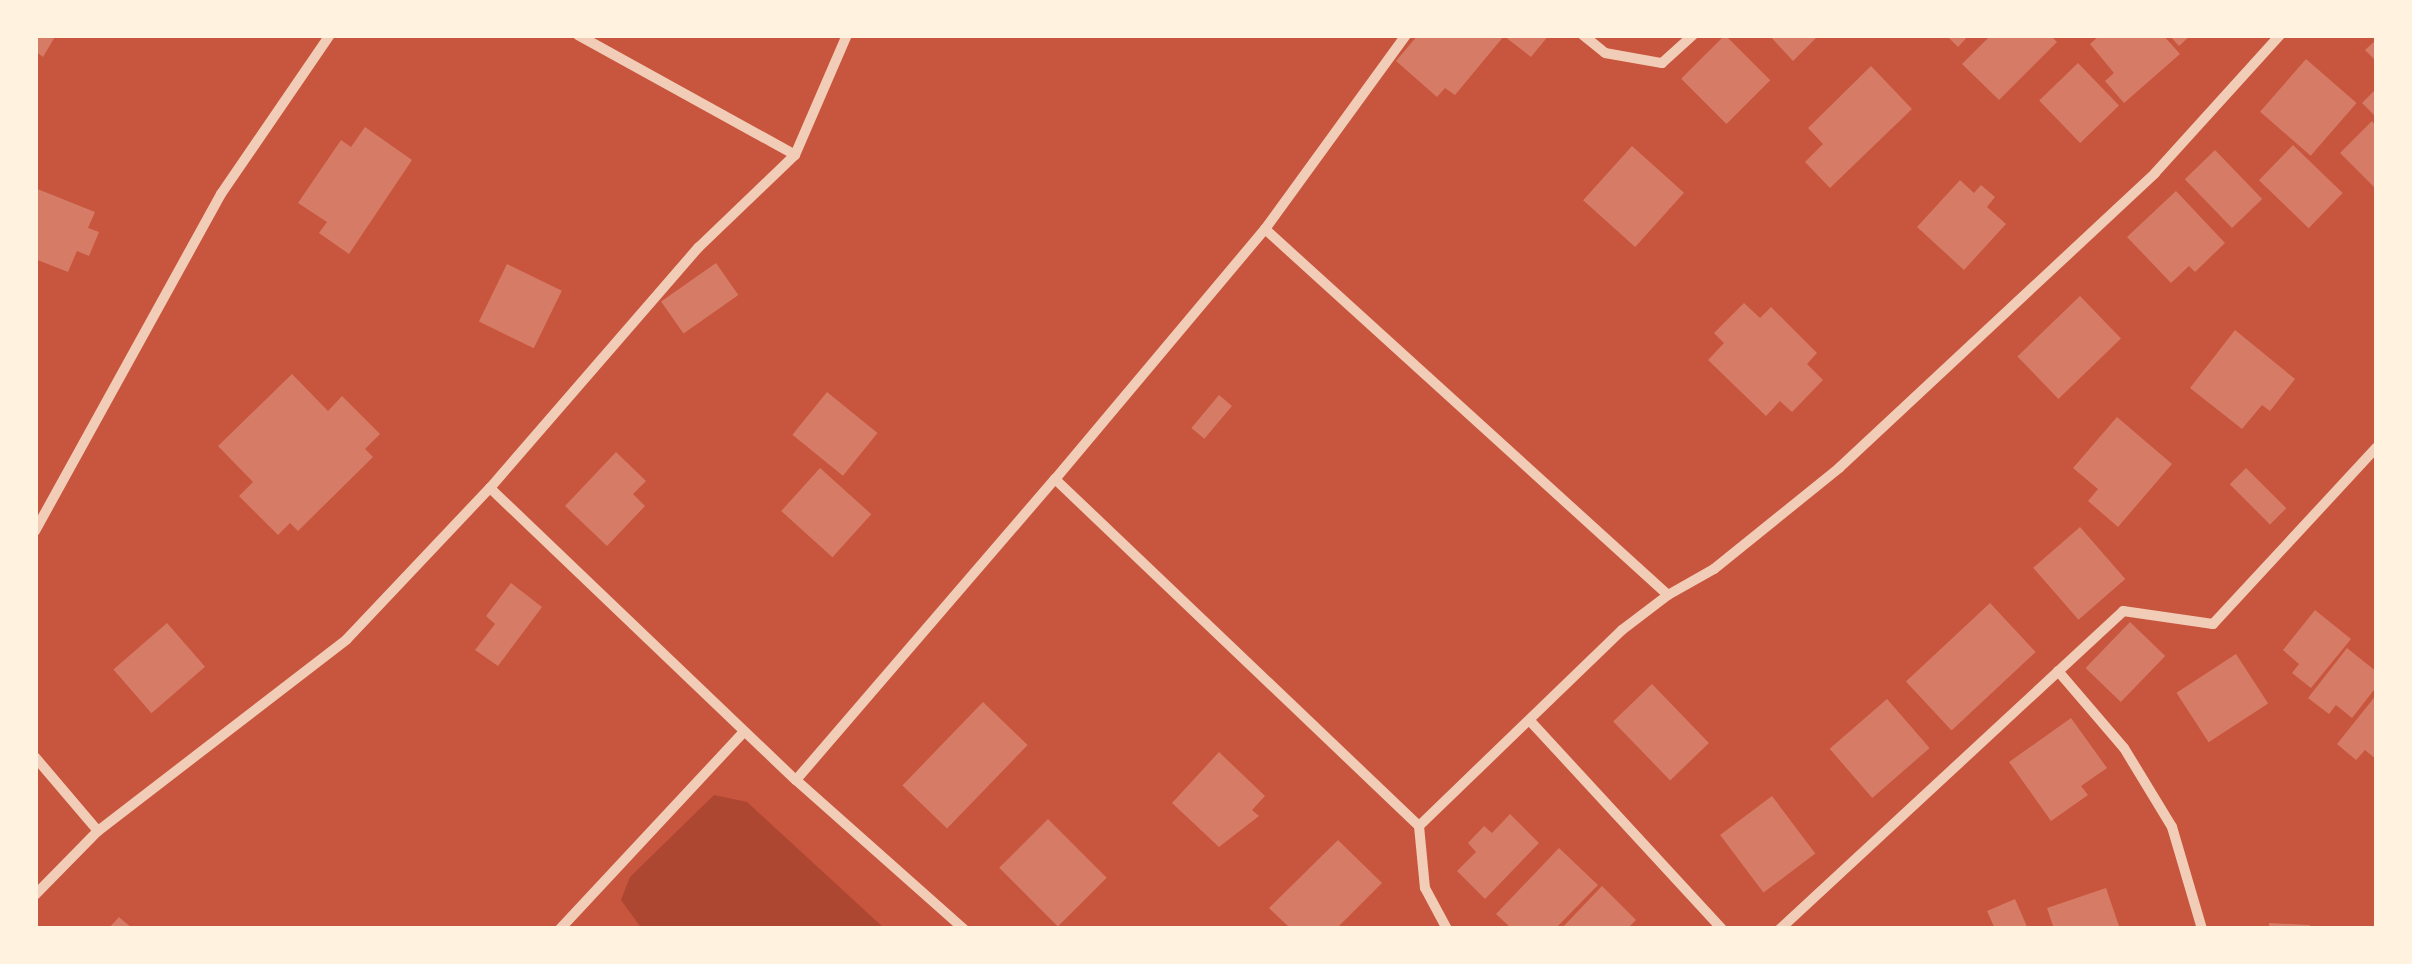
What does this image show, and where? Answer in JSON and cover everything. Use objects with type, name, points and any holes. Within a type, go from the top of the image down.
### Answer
[{"type":"street","points":[[35,532],[221,194],[330,35]]},
{"type":"street","points":[[578,35],[795,154]]},
{"type":"street","points":[[35,894],[98,831],[346,640],[490,488],[700,247],[795,154],[847,35]]},
{"type":"street","points":[[796,780],[1055,480],[1264,229],[1406,35]]},
{"type":"street","points":[[1583,35],[1605,53],[1662,63],[1693,35]]},
{"type":"street","points":[[1419,826],[1532,723],[1622,630],[1668,595],[1714,569],[1839,468],[2155,173],[2280,35]]},
{"type":"street","points":[[1264,229],[1668,595]]},
{"type":"street","points":[[1780,929],[2123,611],[2213,624],[2377,447]]},
{"type":"street","points":[[1055,480],[1419,826],[1425,888],[1447,929]]},
{"type":"street","points":[[490,488],[744,732],[964,929]]},
{"type":"street","points":[[2058,671],[2124,748],[2172,827],[2202,929]]},
{"type":"street","points":[[1532,723],[1722,929]]},
{"type":"street","points":[[560,929],[744,732]]},
{"type":"street","points":[[35,757],[98,831]]},
{"type":"shaded area","points":[[714,795],[747,802],[885,929],[642,929],[621,900],[630,877]]},
{"type":"building","points":[[35,35],[56,35],[43,57],[35,51]]},
{"type":"building","points":[[1418,35],[1549,35],[1531,57],[1504,36],[1455,95],[1445,88],[1437,97],[1396,61]]},
{"type":"building","points":[[1725,35],[1770,80],[1726,124],[1681,79]]},
{"type":"building","points":[[1769,35],[1819,35],[1793,61]]},
{"type":"building","points":[[1946,35],[1969,35],[1958,47]]},
{"type":"building","points":[[1991,35],[2050,35],[2057,42],[1999,100],[1962,64]]},
{"type":"building","points":[[2100,35],[2163,35],[2180,54],[2124,103],[2105,81],[2114,73],[2090,44]]},
{"type":"building","points":[[2169,35],[2191,35],[2179,46]]},
{"type":"building","points":[[2377,39],[2377,62],[2365,50]]},
{"type":"building","points":[[2306,59],[2357,103],[2311,156],[2260,112]]},
{"type":"building","points":[[2078,63],[2119,105],[2080,143],[2039,101]]},
{"type":"building","points":[[1871,66],[1912,109],[1830,188],[1805,162],[1823,144],[1808,128]]},
{"type":"building","points":[[2377,88],[2377,118],[2362,103]]},
{"type":"building","points":[[2372,121],[2377,127],[2377,190],[2340,153]]},
{"type":"building","points":[[365,127],[412,160],[349,254],[319,233],[327,222],[298,203],[341,140],[351,147]]},
{"type":"building","points":[[2293,145],[2343,193],[2309,228],[2259,180]]},
{"type":"building","points":[[1632,146],[1684,193],[1635,247],[1583,200]]},
{"type":"building","points":[[2215,150],[2262,199],[2232,228],[2185,179]]},
{"type":"building","points":[[1960,180],[1974,193],[1981,185],[1995,197],[1987,207],[2006,224],[1964,270],[1917,227]]},
{"type":"building","points":[[35,188],[95,212],[88,228],[99,232],[89,256],[77,251],[68,272],[35,259]]},
{"type":"building","points":[[2176,191],[2225,243],[2195,272],[2189,266],[2171,283],[2127,237]]},
{"type":"building","points":[[716,263],[738,295],[683,333],[661,301]]},
{"type":"building","points":[[507,264],[562,291],[534,348],[479,322]]},
{"type":"building","points":[[2080,296],[2121,338],[2058,399],[2017,356]]},
{"type":"building","points":[[1744,303],[1760,318],[1771,307],[1817,353],[1807,364],[1823,380],[1792,412],[1780,401],[1766,416],[1708,360],[1724,343],[1714,333]]},
{"type":"building","points":[[2235,330],[2295,379],[2270,411],[2262,405],[2242,429],[2190,388]]},
{"type":"building","points":[[292,374],[328,411],[342,396],[380,434],[365,449],[373,457],[298,531],[290,523],[278,535],[239,496],[253,482],[218,446]]},
{"type":"building","points":[[827,392],[878,433],[843,476],[792,435]]},
{"type":"building","points":[[1219,395],[1232,406],[1204,439],[1191,428]]},
{"type":"building","points":[[2117,417],[2172,464],[2118,527],[2088,501],[2098,489],[2073,468]]},
{"type":"building","points":[[616,452],[646,481],[633,494],[645,506],[607,546],[565,506]]},
{"type":"building","points":[[820,468],[871,514],[832,557],[781,511]]},
{"type":"building","points":[[2246,468],[2286,508],[2270,525],[2230,484]]},
{"type":"building","points":[[2080,527],[2125,579],[2078,620],[2033,568]]},
{"type":"building","points":[[511,583],[542,607],[498,666],[475,650],[495,624],[486,616]]},
{"type":"building","points":[[1990,603],[2036,652],[1952,730],[1906,681]]},
{"type":"building","points":[[2315,610],[2351,639],[2311,688],[2292,673],[2299,664],[2283,650]]},
{"type":"building","points":[[2130,622],[2165,656],[2121,702],[2086,668]]},
{"type":"building","points":[[167,623],[205,667],[151,713],[113,670]]},
{"type":"building","points":[[2347,648],[2377,672],[2377,686],[2352,718],[2336,705],[2329,714],[2308,698]]},
{"type":"building","points":[[2236,654],[2268,703],[2209,742],[2176,693]]},
{"type":"building","points":[[1652,684],[1709,743],[1670,780],[1613,722]]},
{"type":"building","points":[[2377,694],[2377,760],[2365,750],[2356,760],[2337,744]]},
{"type":"building","points":[[1887,699],[1930,748],[1872,798],[1830,749]]},
{"type":"building","points":[[983,702],[1028,745],[947,829],[902,785]]},
{"type":"building","points":[[2071,718],[2107,768],[2081,786],[2088,795],[2051,821],[2009,762]]},
{"type":"building","points":[[1219,752],[1265,796],[1252,810],[1259,816],[1219,847],[1172,803]]},
{"type":"building","points":[[1772,796],[1815,854],[1763,893],[1720,835]]},
{"type":"building","points":[[1510,814],[1539,843],[1485,899],[1457,871],[1476,852],[1468,843],[1484,826],[1492,833]]},
{"type":"building","points":[[1048,819],[1107,878],[1058,926],[999,868]]},
{"type":"building","points":[[1338,840],[1382,883],[1336,929],[1291,929],[1269,908]]},
{"type":"building","points":[[1559,848],[1598,885],[1555,929],[1512,929],[1496,914]]},
{"type":"building","points":[[1602,886],[1636,920],[1627,929],[1561,929]]},
{"type":"building","points":[[2106,888],[2120,929],[2054,929],[2047,908]]},
{"type":"building","points":[[2015,899],[2028,929],[1995,929],[1987,911]]},
{"type":"building","points":[[119,917],[133,929],[108,929]]},
{"type":"building","points":[[2269,923],[2310,925],[2310,929],[2269,929]]}]
